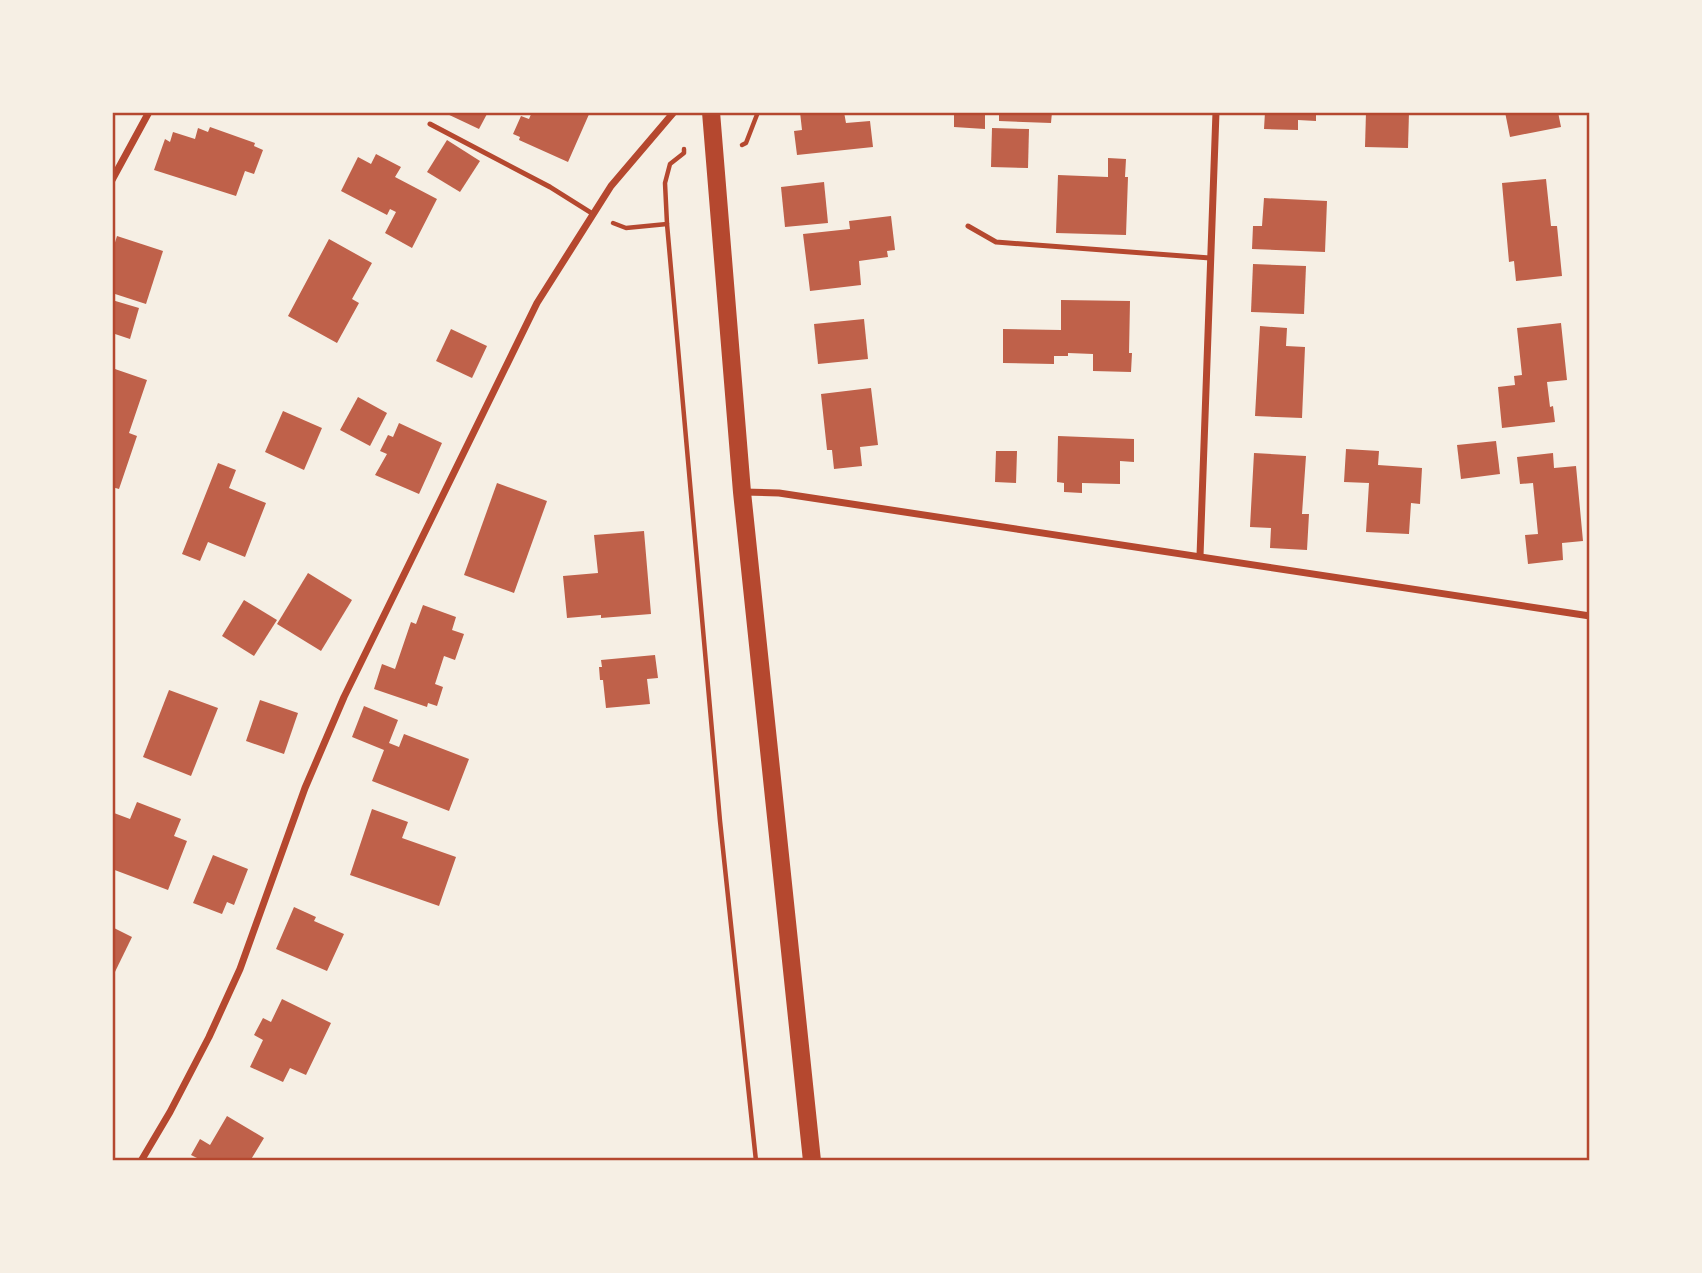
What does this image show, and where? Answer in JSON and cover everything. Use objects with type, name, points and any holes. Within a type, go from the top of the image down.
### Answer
[{"type":"main road","points":[[711,112],[742,492],[812,1161]]},
{"type":"street","points":[[112,180],[149,112]]},
{"type":"street","points":[[141,1161],[209,1037],[240,969],[305,788],[344,697],[537,303],[611,186],[674,112]]},
{"type":"street","points":[[1200,556],[1216,112]]},
{"type":"street","points":[[742,492],[779,493],[1590,617]]},
{"type":"lane","points":[[430,124],[550,187],[593,214]]},
{"type":"lane","points":[[968,226],[996,242],[1210,258]]},
{"type":"path","points":[[735,149],[746,143],[758,112]]},
{"type":"path","points":[[655,135],[684,129],[684,153],[670,164],[665,183],[667,224],[719,807],[756,1161]]},
{"type":"path","points":[[593,214],[626,228],[667,224]]},
{"type":"building","points":[[443,112],[488,112],[479,129]]},
{"type":"building","points":[[532,112],[590,112],[568,162],[519,140],[520,137],[513,134],[521,116],[529,119]]},
{"type":"building","points":[[800,112],[844,112],[846,123],[870,121],[873,147],[797,155],[794,131],[802,130]]},
{"type":"building","points":[[954,112],[985,112],[985,129],[954,127]]},
{"type":"building","points":[[999,112],[1052,112],[1051,123],[999,121]]},
{"type":"building","points":[[1265,112],[1316,112],[1316,121],[1298,120],[1298,130],[1264,129]]},
{"type":"building","points":[[1366,112],[1409,112],[1408,148],[1365,147]]},
{"type":"building","points":[[1505,112],[1558,112],[1561,127],[1510,137]]},
{"type":"building","points":[[210,127],[255,143],[254,146],[263,150],[254,174],[245,171],[236,196],[154,170],[165,139],[170,142],[173,132],[195,139],[198,128],[208,132]]},
{"type":"building","points":[[992,128],[1029,129],[1028,168],[991,167]]},
{"type":"building","points":[[447,140],[480,161],[460,192],[427,172]]},
{"type":"building","points":[[376,154],[401,167],[395,177],[437,199],[412,248],[385,233],[396,212],[390,209],[387,215],[341,191],[358,157],[371,164]]},
{"type":"building","points":[[1108,158],[1126,159],[1126,235],[1056,233],[1058,175],[1108,177]]},
{"type":"building","points":[[1546,179],[1551,226],[1557,226],[1562,276],[1516,281],[1514,261],[1509,262],[1502,183]]},
{"type":"building","points":[[824,182],[828,223],[785,227],[781,187]]},
{"type":"building","points":[[1264,198],[1327,201],[1325,252],[1252,249],[1253,226],[1262,226]]},
{"type":"building","points":[[891,216],[895,250],[887,251],[888,257],[859,261],[861,285],[810,291],[803,234],[850,229],[849,221]]},
{"type":"building","points":[[117,236],[163,251],[146,304],[112,293],[112,252]]},
{"type":"building","points":[[329,239],[372,263],[352,299],[359,303],[337,343],[288,316]]},
{"type":"building","points":[[1253,264],[1306,266],[1304,314],[1251,312]]},
{"type":"building","points":[[112,300],[139,308],[130,339],[112,333]]},
{"type":"building","points":[[1061,300],[1130,301],[1131,372],[1093,371],[1093,354],[1068,353],[1068,356],[1054,356],[1054,364],[1003,363],[1003,329],[1061,330]]},
{"type":"building","points":[[864,319],[868,359],[818,364],[814,324]]},
{"type":"building","points":[[1561,323],[1567,380],[1547,382],[1555,422],[1502,428],[1498,387],[1515,385],[1514,376],[1522,375],[1517,328]]},
{"type":"building","points":[[1260,326],[1287,328],[1286,346],[1305,347],[1302,418],[1255,416]]},
{"type":"building","points":[[451,329],[487,346],[472,378],[436,361]]},
{"type":"building","points":[[112,368],[147,380],[129,433],[137,436],[119,489],[112,487]]},
{"type":"building","points":[[871,388],[878,445],[860,447],[862,466],[834,469],[832,450],[827,450],[821,394]]},
{"type":"building","points":[[358,397],[387,413],[370,446],[340,430]]},
{"type":"building","points":[[283,411],[322,428],[304,470],[265,452]]},
{"type":"building","points":[[399,423],[442,443],[419,494],[375,475],[387,454],[380,451],[388,435],[393,437]]},
{"type":"building","points":[[1058,436],[1134,439],[1134,462],[1120,461],[1120,484],[1082,483],[1082,493],[1064,492],[1064,483],[1057,482]]},
{"type":"building","points":[[1496,441],[1500,474],[1461,479],[1457,445]]},
{"type":"building","points":[[1346,449],[1379,451],[1378,465],[1422,468],[1420,504],[1411,503],[1409,534],[1366,532],[1369,483],[1344,482]]},
{"type":"building","points":[[996,451],[1017,451],[1016,483],[995,482]]},
{"type":"building","points":[[1254,453],[1306,456],[1302,514],[1309,514],[1307,550],[1270,548],[1271,528],[1250,527]]},
{"type":"building","points":[[1553,453],[1554,468],[1576,466],[1583,541],[1562,543],[1563,560],[1528,564],[1525,535],[1538,534],[1533,483],[1520,484],[1517,457]]},
{"type":"building","points":[[218,463],[236,470],[229,488],[266,503],[245,557],[208,542],[200,561],[182,554]]},
{"type":"building","points":[[497,483],[547,501],[514,593],[464,575]]},
{"type":"building","points":[[644,531],[651,614],[567,618],[563,576],[598,573],[594,535]]},
{"type":"building","points":[[308,573],[352,600],[321,651],[277,624]]},
{"type":"building","points":[[244,600],[277,620],[254,656],[222,636]]},
{"type":"building","points":[[423,605],[456,617],[452,630],[464,634],[455,660],[444,656],[435,684],[443,687],[437,706],[428,703],[427,707],[374,689],[382,664],[395,669],[411,622],[416,624]]},
{"type":"building","points":[[655,655],[658,678],[647,679],[650,704],[606,708],[603,680],[600,680],[601,660]]},
{"type":"building","points":[[169,690],[218,708],[191,776],[143,757]]},
{"type":"building","points":[[260,700],[298,713],[284,754],[246,741]]},
{"type":"building","points":[[364,706],[398,720],[389,743],[399,747],[404,734],[469,759],[449,811],[372,781],[384,750],[352,737]]},
{"type":"building","points":[[137,802],[181,819],[174,836],[187,841],[168,890],[112,869],[112,818],[114,813],[130,819]]},
{"type":"building","points":[[372,809],[408,822],[402,838],[456,857],[439,906],[350,875]]},
{"type":"building","points":[[213,855],[248,869],[234,905],[227,902],[222,914],[193,903]]},
{"type":"building","points":[[294,907],[316,917],[314,921],[344,934],[327,971],[276,949]]},
{"type":"building","points":[[112,927],[132,937],[112,978]]},
{"type":"building","points":[[282,999],[331,1023],[306,1075],[290,1068],[283,1082],[250,1067],[263,1040],[254,1035],[263,1018],[271,1022]]},
{"type":"building","points":[[227,1116],[264,1138],[250,1161],[198,1161],[199,1159],[191,1155],[200,1139],[210,1145]]}]
